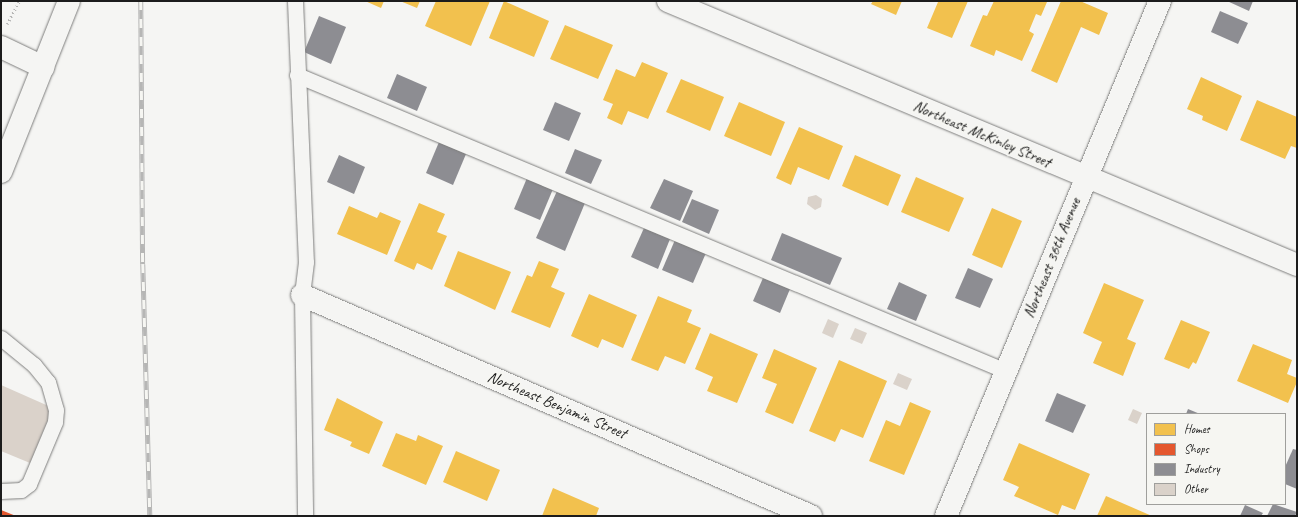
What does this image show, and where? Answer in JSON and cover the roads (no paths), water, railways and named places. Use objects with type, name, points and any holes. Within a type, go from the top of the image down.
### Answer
[{"type":"street","points":[[1,172],[69,1]]},
{"type":"street","name":"Northeast McKinley Street","points":[[668,1],[1297,265]]},
{"type":"street","name":"Northeast 36th Avenue","points":[[946,516],[1160,1]]},
{"type":"street","points":[[3,38],[43,67]]},
{"type":"street","name":"Northeast Benjamin Street","points":[[302,295],[811,516]]},
{"type":"lane","points":[[295,1],[306,262],[302,295],[305,516]]},
{"type":"lane","points":[[297,75],[1006,371]]},
{"type":"lane","points":[[1,338],[34,365],[48,382],[56,410],[55,422],[29,484],[21,490],[1,491]]},
{"type":"railway","points":[[141,1],[143,264],[150,516]]}]
